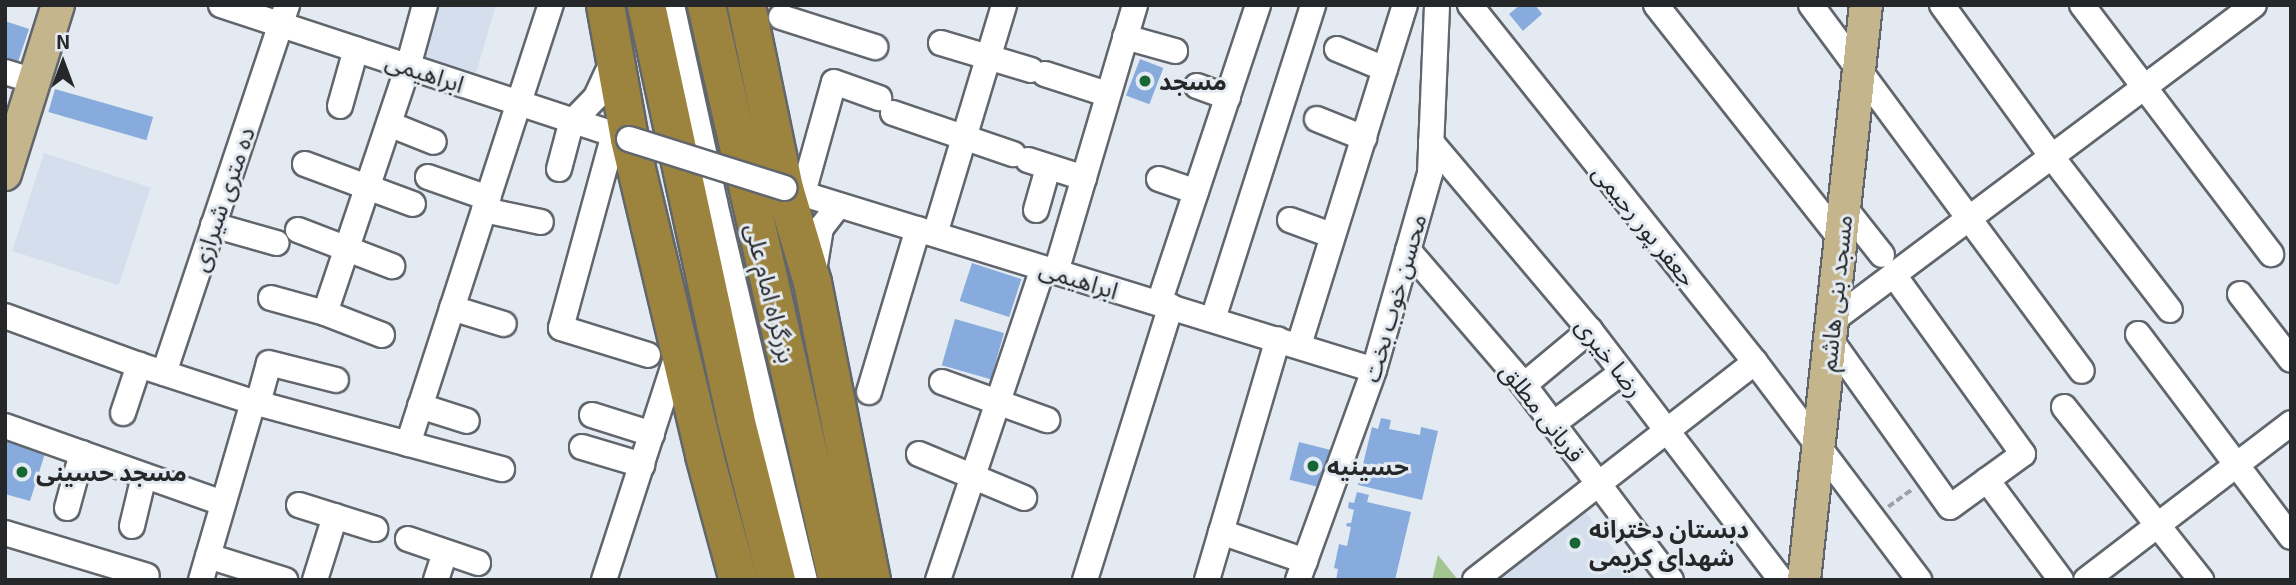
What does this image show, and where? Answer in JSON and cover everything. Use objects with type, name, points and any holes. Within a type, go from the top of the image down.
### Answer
[{"type":"highway","points":[[604,5],[614,57],[622,136],[738,580]]},
{"type":"highway","points":[[646,5],[735,418],[776,580]]},
{"type":"highway","name":"بزرگراه امام علی","points":[[706,5],[837,580]]},
{"type":"highway","points":[[746,5],[794,190],[871,580]]},
{"type":"highway","points":[[704,455],[722,580]]},
{"type":"main road","points":[[5,174],[20,76],[58,5]]},
{"type":"main road","name":"مسجد بنی هاشم","points":[[1804,580],[1866,5]]},
{"type":"main road","points":[[844,448],[880,549],[886,580]]},
{"type":"street","name":"ابراهیمی","points":[[221,5],[284,15],[356,49],[573,121],[1374,370]]},
{"type":"street","points":[[325,313],[408,66],[425,5]]},
{"type":"street","points":[[408,444],[551,5]]},
{"type":"street","points":[[673,5],[715,203],[805,580]]},
{"type":"street","points":[[691,5],[711,111],[821,580]]},
{"type":"street","points":[[869,392],[963,137],[1004,5]]},
{"type":"street","points":[[1085,580],[1196,192],[1258,5]]},
{"type":"street","points":[[1213,319],[1313,5]]},
{"type":"street","points":[[1207,580],[1221,532],[1289,342],[1331,235],[1405,5]]},
{"type":"street","points":[[1411,5],[1436,10]]},
{"type":"street","name":"جعفر پور رحیمی","points":[[1470,5],[1755,362],[1919,580]]},
{"type":"street","points":[[1656,5],[1840,238]]},
{"type":"street","points":[[1811,5],[2082,371]]},
{"type":"street","points":[[1941,5],[2052,157],[2170,310]]},
{"type":"street","points":[[2082,5],[2272,254]]},
{"type":"street","points":[[1844,207],[1888,265],[2023,454],[1950,507],[1831,330],[1888,265],[1969,219],[2254,5]]},
{"type":"street","points":[[937,580],[997,403],[1084,178],[1132,6]]},
{"type":"street","name":"محسن خوب بخت","points":[[1301,570],[1374,370],[1430,173],[1436,10]]},
{"type":"street","name":"ده متری شیرازی","points":[[164,373],[284,15]]},
{"type":"street","points":[[780,19],[875,47]]},
{"type":"street","points":[[1125,37],[1175,51]]},
{"type":"street","points":[[941,43],[1108,94]]},
{"type":"street","points":[[340,106],[356,49]]},
{"type":"street","points":[[1337,49],[1385,69]]},
{"type":"street","points":[[559,169],[573,121],[596,97],[614,57]]},
{"type":"street","points":[[794,190],[834,82],[963,137],[1084,178]]},
{"type":"street","points":[[1197,86],[1227,97]]},
{"type":"street","points":[[1317,119],[1364,138]]},
{"type":"street","points":[[389,124],[434,142]]},
{"type":"street","points":[[622,136],[561,328],[648,355]]},
{"type":"street","name":"رضا خیری","points":[[1431,142],[1590,330],[1781,580]]},
{"type":"street","points":[[1030,161],[1035,210]]},
{"type":"street","points":[[305,164],[413,204]]},
{"type":"street","points":[[428,177],[486,204],[541,222]]},
{"type":"street","points":[[1159,179],[1196,192]]},
{"type":"street","points":[[813,282],[821,228],[839,205]]},
{"type":"street","points":[[1290,220],[1331,235]]},
{"type":"street","points":[[214,225],[276,243]]},
{"type":"street","points":[[298,230],[392,266]]},
{"type":"street","name":"قربانی مطلق","points":[[1408,250],[1524,385],[1671,580]]},
{"type":"street","points":[[2240,294],[2291,360]]},
{"type":"street","points":[[271,298],[325,313],[382,335]]},
{"type":"street","points":[[452,308],[504,324]]},
{"type":"street","points":[[5,316],[139,365],[255,402],[502,469]]},
{"type":"street","points":[[1524,385],[1590,330]]},
{"type":"street","points":[[2138,334],[2291,537]]},
{"type":"street","points":[[1475,580],[1755,362]]},
{"type":"street","points":[[285,580],[204,568],[269,363],[336,380]]},
{"type":"street","points":[[123,413],[139,365]]},
{"type":"street","points":[[604,580],[674,365]]},
{"type":"street","points":[[1553,424],[1622,372]]},
{"type":"street","points":[[942,382],[1047,420]]},
{"type":"street","points":[[420,407],[467,421]]},
{"type":"street","points":[[2064,407],[2201,580]]},
{"type":"street","points":[[592,415],[652,434]]},
{"type":"street","points":[[2086,580],[2160,526],[2291,423]]},
{"type":"street","points":[[5,426],[223,503]]},
{"type":"street","points":[[582,447],[642,465]]},
{"type":"street","points":[[67,508],[82,453]]},
{"type":"street","points":[[919,454],[1024,498]]},
{"type":"street","points":[[132,526],[144,475]]},
{"type":"street","points":[[1987,480],[2062,580]]},
{"type":"street","points":[[299,505],[375,529]]},
{"type":"street","points":[[315,580],[335,516]]},
{"type":"street","points":[[1221,532],[1301,570]]},
{"type":"street","points":[[5,533],[147,576]]},
{"type":"street","points":[[408,539],[478,563]]},
{"type":"street","points":[[436,580],[444,552]]},
{"type":"path","points":[[1872,518],[1929,477]]},
{"type":"shaded area","points":[[432,5],[496,5],[476,73],[417,56]]},
{"type":"shaded area","points":[[44,153],[151,188],[119,286],[12,251]]},
{"type":"shaded area","name":"دبستان دخترانه شهدای کریمی","points":[[1584,510],[1637,580],[1492,580]]},
{"type":"green space","points":[[1438,555],[1458,580],[1432,580]]},
{"type":"building","points":[[674,5],[692,5],[708,61],[687,61]]},
{"type":"building","points":[[1520,5],[1535,5],[1542,14],[1523,31],[1509,14]]},
{"type":"building","points":[[5,21],[29,29],[18,62],[5,57]]},
{"type":"building","name":"مسجد","points":[[1140,59],[1163,68],[1149,104],[1126,95]]},
{"type":"building","points":[[55,89],[153,117],[146,140],[48,112]]},
{"type":"building","points":[[972,263],[1021,279],[1009,317],[960,301]]},
{"type":"building","points":[[955,319],[1004,333],[991,379],[942,365]]},
{"type":"building","points":[[1381,418],[1391,420],[1389,429],[1420,435],[1421,427],[1438,431],[1422,500],[1358,485],[1372,427],[1378,429]]},
{"type":"building","name":"مسجد حسینی","points":[[5,437],[46,450],[30,501],[5,494]]},
{"type":"building","name":"حسینیه","points":[[1299,442],[1336,451],[1326,489],[1290,480]]},
{"type":"building","points":[[1357,492],[1369,495],[1367,502],[1411,512],[1395,580],[1336,580],[1338,569],[1334,568],[1339,544],[1347,546],[1351,527],[1346,526],[1351,523],[1354,510],[1348,508],[1349,502],[1354,503]]},
{"type":"place","name":"مسجد","points":[[1145,81]]},
{"type":"place","name":"حسینیه","points":[[1313,466]]},
{"type":"place","name":"مسجد حسینی","points":[[22,472]]},
{"type":"place","name":"دبستان دخترانه شهدای کریمی","points":[[1575,543]]}]
